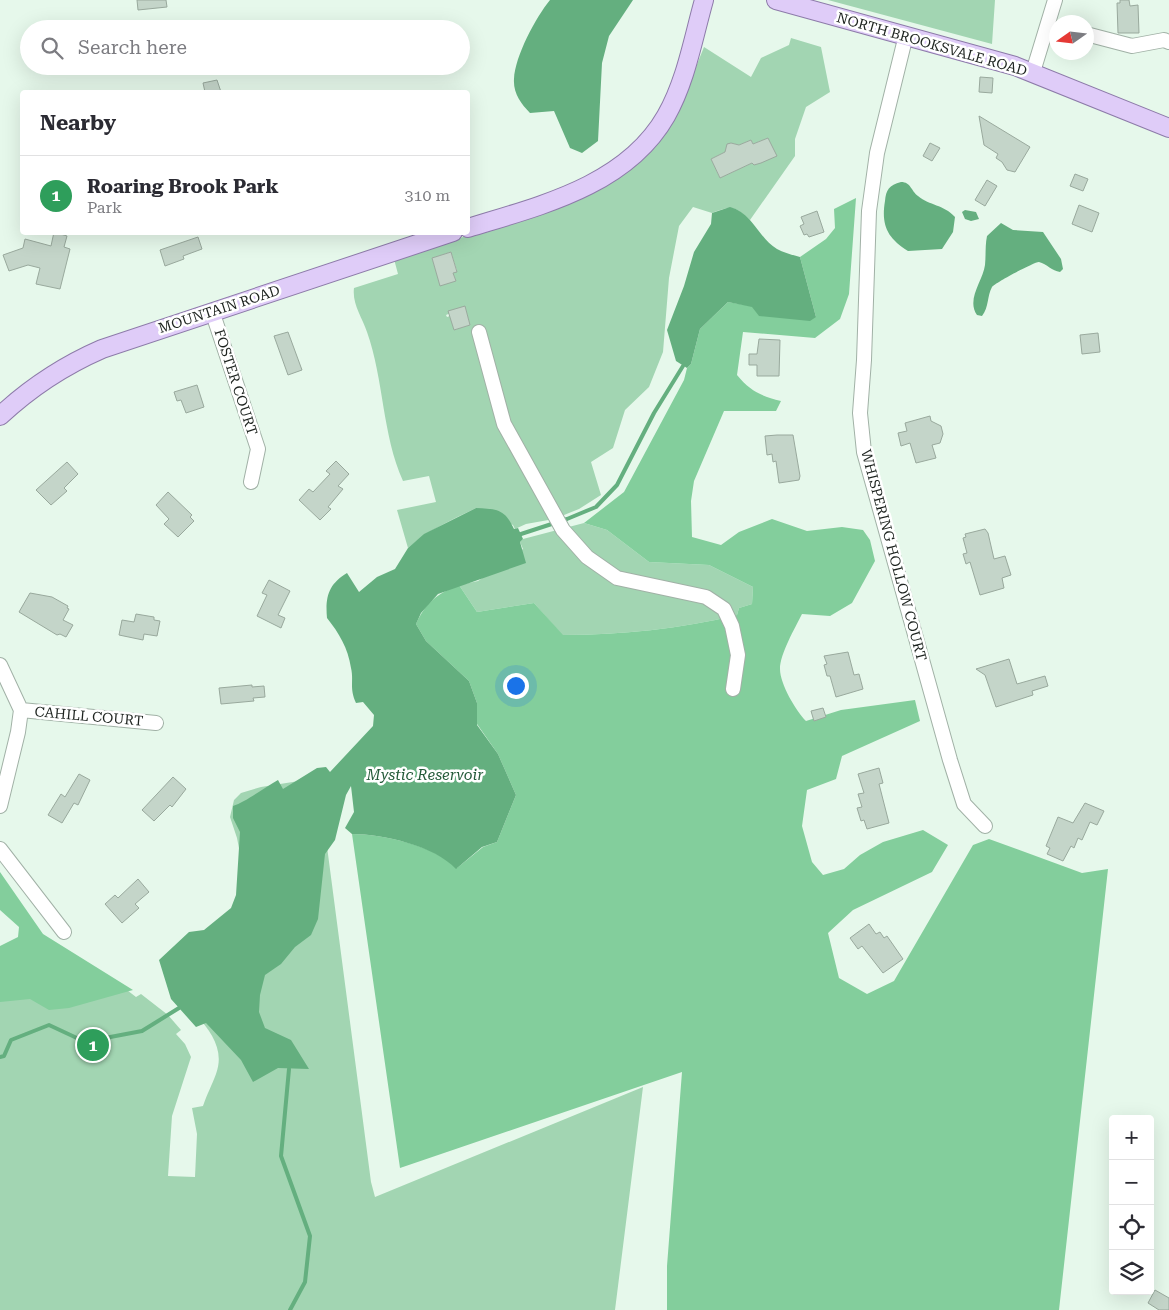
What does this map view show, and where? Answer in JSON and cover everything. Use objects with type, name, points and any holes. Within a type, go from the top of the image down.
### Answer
[{"type":"main road","points":[[470,227],[549,202],[587,186],[607,174],[640,149],[666,116],[675,96],[688,59],[704,0]]},
{"type":"main road","name":"NORTH BROOKSVALE ROAD","points":[[776,0],[982,55],[1034,72],[1169,128]]},
{"type":"main road","name":"MOUNTAIN ROAD","points":[[0,416],[42,380],[71,363],[102,349],[444,235]]},
{"type":"street","points":[[1053,15],[1055,0]]},
{"type":"street","name":"WHISPERING HOLLOW COURT","points":[[906,35],[877,153],[869,211],[864,360],[860,412],[864,452],[950,760],[964,804],[985,826]]},
{"type":"street","points":[[1034,72],[1049,35]]},
{"type":"street","points":[[1094,36],[1132,46],[1164,40],[1169,42]]},
{"type":"street","name":"FOSTER COURT","points":[[212,311],[258,448],[251,482]]},
{"type":"street","points":[[479,332],[504,424],[563,530],[588,557],[617,578],[706,597],[724,609],[732,626],[738,655],[733,689]]},
{"type":"street","points":[[0,665],[21,710],[18,732],[0,806]]},
{"type":"street","name":"CAHILL COURT","points":[[21,710],[156,722]]},
{"type":"street","points":[[0,849],[64,932]]},
{"type":"shaded area","points":[[828,0],[995,0],[992,44]]},
{"type":"shaded area","points":[[791,38],[821,47],[830,92],[806,107],[795,139],[795,156],[750,220],[732,208],[712,213],[693,207],[679,226],[669,278],[663,352],[649,387],[625,410],[613,448],[591,462],[601,495],[579,509],[554,519],[526,524],[515,529],[513,525],[476,508],[432,531],[408,548],[397,510],[436,502],[429,476],[403,481],[396,463],[373,350],[356,305],[354,288],[398,274],[394,259],[541,212],[652,147],[668,129],[704,47],[751,77],[761,58],[789,45]],"holes":[[[768,138],[776,156],[754,165],[752,163],[720,178],[711,159],[725,152],[727,145],[731,143],[739,145],[751,140],[753,144]],[[451,252],[457,271],[453,273],[456,281],[440,285],[432,258]],[[465,307],[470,325],[454,330],[450,316],[447,317],[446,315]]]},
{"type":"shaded area","points":[[856,198],[849,294],[840,319],[815,338],[743,332],[737,375],[756,392],[781,401],[776,411],[724,411],[694,481],[691,501],[692,537],[721,545],[739,532],[772,519],[807,531],[842,527],[863,530],[870,540],[875,561],[852,603],[830,616],[802,614],[782,656],[781,675],[789,697],[806,721],[841,710],[915,700],[920,721],[842,756],[836,779],[807,790],[802,826],[812,862],[823,875],[844,869],[860,855],[883,842],[923,830],[948,845],[932,872],[853,910],[828,933],[839,978],[867,994],[894,981],[973,845],[989,839],[1082,873],[1108,869],[1059,1310],[667,1310],[667,1266],[682,1072],[400,1168],[352,834],[378,836],[408,843],[436,853],[457,868],[483,847],[497,842],[516,795],[498,754],[477,724],[477,703],[469,681],[426,641],[416,624],[428,604],[444,592],[459,585],[477,612],[534,603],[563,635],[607,634],[694,624],[737,615],[739,608],[752,604],[753,587],[709,565],[649,562],[607,530],[584,523],[624,492],[684,380],[687,368],[691,364],[700,329],[728,302],[816,317],[800,257],[826,239],[835,228],[834,209]]},
{"type":"shaded area","points":[[584,523],[607,530],[649,562],[709,565],[753,587],[752,604],[739,608],[737,615],[694,624],[606,634],[562,635],[534,603],[477,612],[459,585],[478,581],[523,549],[520,542],[523,539]]},
{"type":"shaded area","points":[[318,778],[371,1182],[375,1197],[643,1087],[615,1310],[0,1310],[0,996],[106,974],[136,997],[141,994],[168,1015],[181,1030],[176,1034],[185,1044],[191,1057],[172,1116],[168,1176],[195,1177],[197,1134],[192,1108],[203,1106],[216,1074],[219,1055],[209,1030],[191,1009],[238,914],[243,869],[237,838],[230,817],[234,800],[241,793],[261,787]]},
{"type":"shaded area","points":[[0,872],[43,934],[133,990],[69,1008],[49,1010],[30,999],[0,1002],[0,946],[18,937],[19,927],[0,910]]},
{"type":"water","points":[[550,0],[633,0],[609,36],[602,63],[598,141],[582,153],[570,148],[554,111],[530,113],[516,94],[514,79],[518,59],[533,26]]},
{"type":"water","points":[[901,182],[909,185],[923,199],[946,210],[955,217],[953,232],[942,249],[908,251],[890,236],[884,217],[885,197],[891,186]]},
{"type":"water","points":[[730,207],[745,215],[771,245],[783,252],[800,257],[816,317],[810,321],[759,316],[752,307],[728,302],[700,329],[691,364],[687,368],[676,361],[667,330],[684,286],[694,252],[711,224],[712,213]]},
{"type":"water","points":[[965,210],[976,212],[979,219],[971,221],[965,219],[962,212]]},
{"type":"water","points":[[1001,223],[1013,230],[1043,232],[1061,259],[1063,269],[1060,272],[1039,262],[1000,281],[992,287],[982,316],[977,315],[973,303],[984,271],[987,236]]},
{"type":"water","name":"Mystic Reservoir","points":[[476,508],[500,511],[511,522],[514,529],[518,528],[523,539],[520,542],[526,563],[438,594],[421,613],[416,624],[426,641],[469,681],[477,703],[477,725],[498,754],[516,795],[497,842],[482,847],[456,869],[435,854],[408,843],[378,836],[352,834],[345,828],[354,812],[351,786],[346,795],[335,840],[325,854],[318,919],[311,935],[295,947],[281,964],[265,975],[260,995],[259,1012],[265,1028],[291,1040],[309,1069],[278,1068],[253,1082],[241,1060],[206,1023],[196,1027],[171,999],[159,960],[189,932],[204,930],[231,908],[236,895],[240,832],[233,818],[233,806],[278,780],[283,789],[317,768],[326,767],[330,772],[373,726],[374,715],[363,702],[356,703],[348,654],[339,635],[327,618],[327,603],[332,586],[347,573],[359,592],[377,577],[395,569],[408,548],[424,534]]},
{"type":"building","points":[[137,0],[166,0],[167,7],[138,10]]},
{"type":"building","points":[[1120,0],[1129,0],[1130,6],[1138,5],[1139,33],[1118,33],[1117,3],[1120,3]]},
{"type":"building","points":[[980,77],[993,78],[992,93],[979,92]]},
{"type":"building","points":[[217,80],[220,90],[205,90],[203,83]]},
{"type":"building","points":[[979,116],[1030,147],[1015,172],[1007,170],[1002,162],[996,158],[998,154],[984,145]]},
{"type":"building","points":[[768,138],[777,156],[754,165],[752,163],[720,178],[711,159],[725,152],[727,144],[739,145],[751,140],[753,144]]},
{"type":"building","points":[[930,143],[940,148],[932,161],[923,156]]},
{"type":"building","points":[[1075,174],[1088,179],[1083,191],[1070,186]]},
{"type":"building","points":[[987,180],[997,186],[985,206],[975,200]]},
{"type":"building","points":[[1079,205],[1099,213],[1092,232],[1072,224]]},
{"type":"building","points":[[817,211],[824,232],[809,237],[807,234],[804,235],[800,226],[804,224],[801,217]]},
{"type":"building","points":[[53,235],[67,236],[64,247],[70,249],[60,289],[36,284],[40,268],[28,265],[9,271],[3,255],[23,248],[25,239],[51,246]]},
{"type":"building","points":[[198,237],[202,249],[183,256],[184,259],[165,266],[160,250]]},
{"type":"building","points":[[451,252],[457,272],[453,273],[456,281],[440,286],[432,258]]},
{"type":"building","points":[[465,306],[470,325],[454,330],[448,311]]},
{"type":"building","points":[[288,332],[302,370],[288,375],[274,336]]},
{"type":"building","points":[[1098,333],[1100,352],[1082,354],[1080,335]]},
{"type":"building","points":[[759,339],[780,340],[779,376],[757,376],[757,365],[749,365],[749,354],[757,354]]},
{"type":"building","points":[[197,385],[204,407],[186,413],[181,400],[177,401],[174,392]]},
{"type":"building","points":[[930,416],[931,421],[941,426],[943,434],[940,443],[932,445],[936,458],[916,463],[910,443],[901,446],[898,433],[907,431],[905,423]]},
{"type":"building","points":[[793,435],[800,476],[799,480],[779,483],[776,461],[773,462],[772,454],[767,455],[765,436]]},
{"type":"building","points":[[336,461],[349,474],[338,486],[343,489],[328,507],[331,509],[320,520],[299,500],[309,489],[313,492],[330,474],[326,471]]},
{"type":"building","points":[[67,462],[78,474],[64,488],[67,491],[51,505],[36,490]]},
{"type":"building","points":[[168,492],[192,515],[190,517],[194,521],[178,537],[164,524],[169,519],[156,505]]},
{"type":"building","points":[[985,529],[988,533],[994,559],[1005,556],[1011,575],[1002,578],[1004,588],[980,595],[970,562],[966,564],[963,554],[967,553],[963,538],[966,537],[965,534]]},
{"type":"building","points":[[269,580],[290,591],[278,615],[285,618],[281,628],[257,616],[267,595],[262,593]]},
{"type":"building","points":[[30,593],[52,597],[68,606],[67,608],[69,609],[63,620],[73,625],[66,637],[60,634],[57,635],[19,612]]},
{"type":"building","points":[[136,614],[154,617],[154,620],[160,621],[157,636],[144,634],[143,640],[119,635],[122,620],[134,622]]},
{"type":"building","points":[[848,652],[854,675],[859,674],[863,689],[836,697],[830,676],[827,676],[824,665],[827,664],[824,656]]},
{"type":"building","points":[[1009,659],[1017,684],[1045,676],[1048,686],[1032,691],[1033,695],[996,707],[985,675],[976,669]]},
{"type":"building","points":[[252,685],[252,687],[264,686],[265,697],[253,698],[254,701],[221,704],[219,688]]},
{"type":"building","points":[[823,708],[826,717],[814,721],[811,711]]},
{"type":"building","points":[[879,768],[883,783],[879,784],[889,823],[867,829],[864,820],[861,821],[857,808],[862,807],[858,794],[864,793],[858,774]]},
{"type":"building","points":[[79,774],[90,780],[78,805],[74,803],[62,823],[48,815],[61,794],[65,797]]},
{"type":"building","points":[[173,777],[186,789],[172,807],[170,805],[154,821],[142,810]]},
{"type":"building","points":[[1085,803],[1104,811],[1097,825],[1090,822],[1082,840],[1078,838],[1074,848],[1071,846],[1063,861],[1047,854],[1050,848],[1046,846],[1058,817],[1073,823]]},
{"type":"building","points":[[138,879],[149,892],[135,904],[139,908],[122,923],[105,904],[115,895],[118,898]]},
{"type":"building","points":[[869,924],[876,934],[880,932],[884,938],[887,936],[903,959],[883,973],[862,946],[858,949],[850,938]]},
{"type":"building","points":[[1155,1290],[1169,1298],[1169,1310],[1159,1310],[1148,1303]]},
{"type":"waterway","points":[[521,534],[596,507],[617,485],[654,413],[683,366]]},
{"type":"waterway","points":[[0,1057],[4,1056],[11,1040],[49,1025],[79,1039],[105,1038],[142,1031],[179,1008]]},
{"type":"waterway","points":[[289,1069],[281,1156],[310,1236],[305,1282],[290,1310]]},
{"type":"place","name":"Roaring Brook Park","points":[[93,1045]]}]
